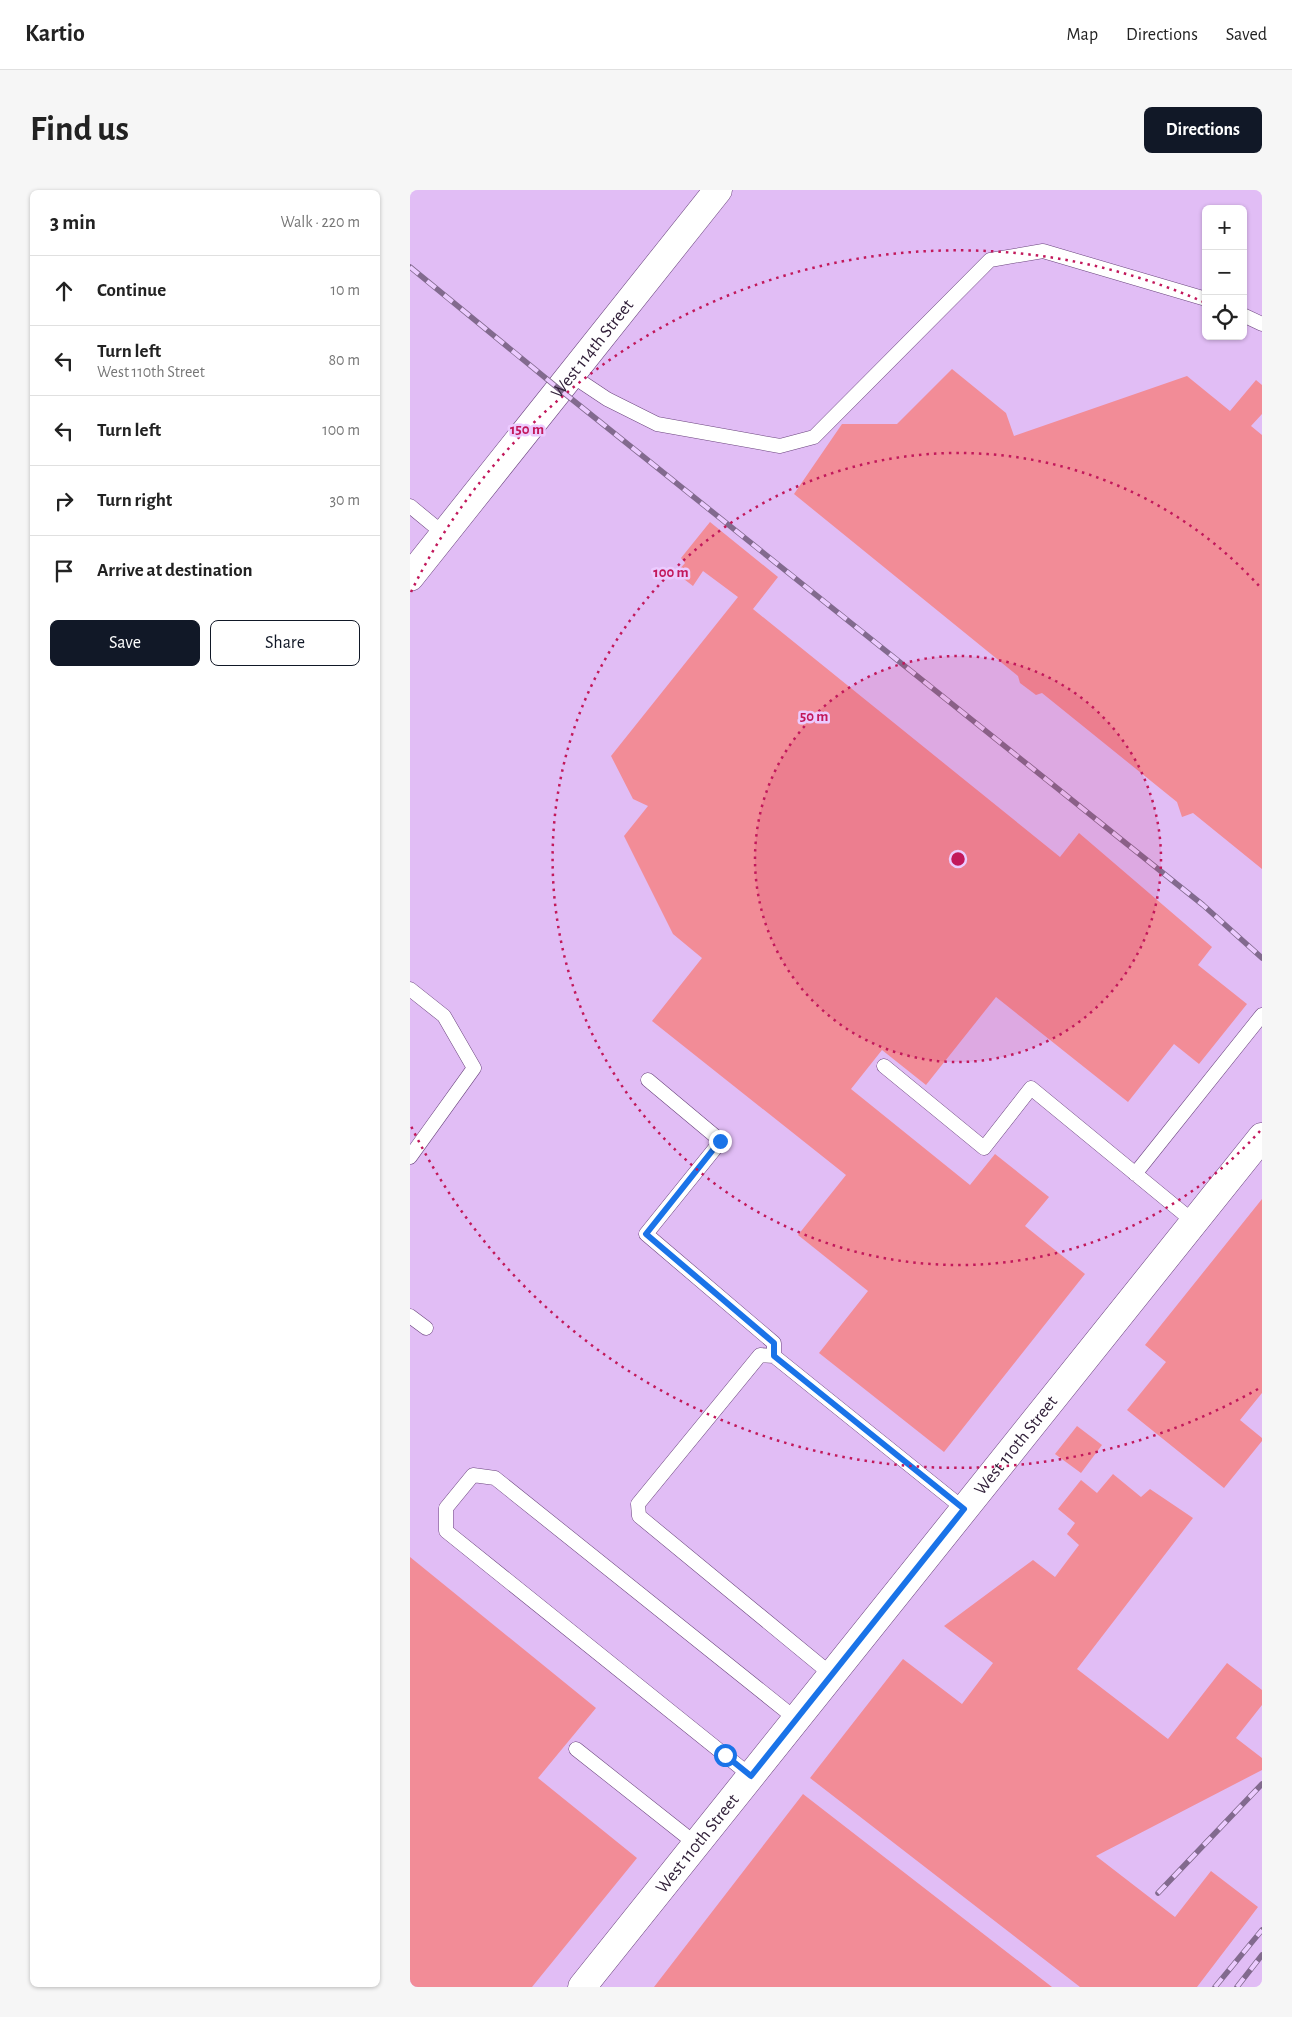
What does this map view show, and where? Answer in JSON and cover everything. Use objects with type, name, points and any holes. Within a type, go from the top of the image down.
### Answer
[{"type":"street","name":"West 114th Street","points":[[410,577],[718,190]]},
{"type":"street","name":"West 110th Street","points":[[582,1987],[1262,1137]]},
{"type":"lane","points":[[571,376],[608,399],[657,424],[780,446],[814,437],[990,260],[1043,251],[1202,298]]},
{"type":"lane","points":[[1247,317],[1262,324]]},
{"type":"lane","points":[[410,506],[444,534]]},
{"type":"lane","points":[[410,988],[444,1016],[474,1068],[410,1157]]},
{"type":"lane","points":[[1135,1174],[1262,1015]]},
{"type":"lane","points":[[884,1066],[984,1148],[1031,1088],[1194,1222]]},
{"type":"lane","points":[[648,1080],[720,1141],[646,1234],[774,1343],[774,1356]]},
{"type":"lane","points":[[410,1316],[426,1328]]},
{"type":"lane","points":[[832,1675],[639,1516],[638,1504],[760,1355],[774,1356],[964,1509]]},
{"type":"lane","points":[[751,1776],[446,1530],[446,1508],[473,1475],[495,1478],[796,1719]]},
{"type":"lane","points":[[576,1749],[696,1844]]},
{"type":"shaded area","points":[[410,190],[1262,190],[1262,1987],[410,1987]]},
{"type":"building","points":[[952,369],[1006,413],[1014,436],[1187,376],[1230,411],[1256,380],[1262,385],[1262,414],[1251,426],[1262,435],[1262,869],[1193,813],[1182,817],[1177,802],[1042,693],[1036,695],[1020,683],[1018,676],[794,494],[842,424],[897,424]]},
{"type":"building","points":[[710,522],[778,577],[753,609],[1060,857],[1079,833],[1212,947],[1198,965],[1247,1004],[1199,1064],[1174,1044],[1128,1102],[996,997],[926,1085],[882,1050],[851,1089],[970,1185],[995,1154],[1049,1197],[1025,1226],[1085,1274],[944,1452],[819,1353],[868,1291],[798,1235],[846,1175],[652,1021],[702,958],[673,934],[624,836],[648,806],[633,799],[611,756],[738,597],[703,571],[693,586],[676,573],[685,563],[681,558]]},
{"type":"building","points":[[1262,1199],[1262,1393],[1240,1420],[1262,1438],[1262,1441],[1224,1488],[1127,1410],[1166,1362],[1145,1345]]},
{"type":"building","points":[[1077,1426],[1102,1445],[1081,1473],[1055,1454]]},
{"type":"building","points":[[1113,1474],[1141,1497],[1150,1489],[1193,1518],[1077,1669],[1168,1739],[1227,1663],[1262,1690],[1262,1705],[1236,1738],[1262,1758],[1262,1770],[1096,1856],[1175,1917],[1211,1871],[1258,1907],[1197,1987],[1080,1987],[810,1778],[903,1659],[962,1704],[993,1663],[944,1626],[1033,1560],[1055,1577],[1079,1545],[1067,1534],[1075,1523],[1058,1509],[1081,1480],[1097,1493]]},
{"type":"building","points":[[410,1557],[596,1708],[538,1778],[637,1858],[532,1987],[410,1987]]},
{"type":"building","points":[[803,1794],[1052,1987],[654,1987]]},
{"type":"railway","points":[[410,267],[559,389],[1203,905],[1262,958]]},
{"type":"railway","points":[[1158,1893],[1262,1784]]},
{"type":"railway","points":[[1215,1987],[1262,1930]]},
{"type":"railway","points":[[1237,1987],[1262,1955]]},
{"type":"route","points":[[720,1141],[646,1234],[774,1343],[774,1356],[964,1509],[751,1776],[725,1755]]}]
